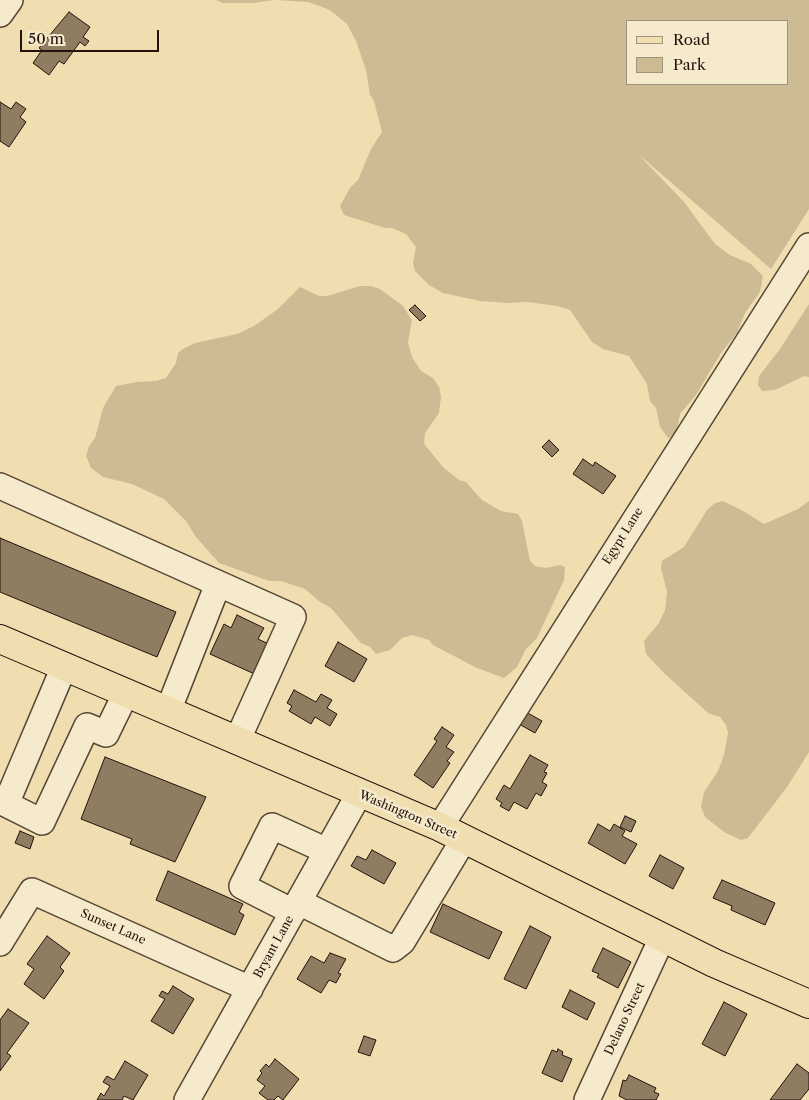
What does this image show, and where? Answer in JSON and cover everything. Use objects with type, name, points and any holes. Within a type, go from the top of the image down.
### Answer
[{"type":"main road","name":"Washington Street","points":[[0,639],[440,827],[662,938],[809,1004]]},
{"type":"street","points":[[0,14],[10,0]]},
{"type":"street","name":"Egypt Lane","points":[[440,827],[809,246]]},
{"type":"street","points":[[0,486],[293,617],[237,741]]},
{"type":"street","points":[[168,711],[218,584]]},
{"type":"street","points":[[64,667],[6,804],[42,822],[87,726],[106,734],[126,693]]},
{"type":"street","name":"Bryant Lane","points":[[187,1100],[359,794]]},
{"type":"street","points":[[327,851],[272,826],[242,886],[393,949],[402,942],[464,840]]},
{"type":"street","name":"Sunset Lane","points":[[0,942],[32,891],[250,989]]},
{"type":"street","name":"Delano Street","points":[[587,1100],[662,938]]},
{"type":"green space","points":[[216,0],[274,0],[253,3],[223,3]]},
{"type":"green space","points":[[276,0],[809,0],[809,209],[771,269],[637,153],[684,202],[715,244],[730,255],[751,264],[763,276],[760,292],[745,313],[737,333],[721,353],[696,395],[680,414],[676,435],[668,438],[660,427],[656,408],[650,401],[647,384],[629,356],[603,349],[592,342],[570,310],[557,306],[527,302],[480,301],[443,293],[429,285],[415,271],[413,263],[416,247],[406,234],[392,228],[385,228],[344,215],[340,206],[350,188],[358,180],[371,149],[382,132],[374,101],[370,95],[366,70],[356,41],[347,24],[330,10],[308,2]]},
{"type":"green space","points":[[360,286],[371,286],[380,289],[403,306],[412,320],[408,342],[412,357],[421,371],[433,378],[439,387],[441,397],[439,413],[425,433],[424,444],[444,468],[459,480],[466,482],[482,500],[501,511],[518,514],[522,521],[530,561],[535,566],[546,568],[560,565],[565,567],[564,580],[537,638],[526,649],[517,667],[504,678],[477,668],[433,645],[429,640],[412,635],[402,638],[390,650],[376,654],[370,647],[361,643],[331,608],[320,602],[305,589],[281,581],[269,581],[219,563],[196,537],[186,521],[164,499],[132,484],[103,477],[91,468],[86,456],[89,446],[95,438],[103,408],[116,386],[166,378],[176,363],[178,353],[183,349],[195,343],[237,334],[254,326],[278,309],[300,287],[319,296],[327,296]]},
{"type":"green space","points":[[809,304],[809,377],[804,376],[775,390],[762,391],[758,385],[759,376],[780,349]]},
{"type":"green space","points":[[723,501],[764,524],[798,509],[809,501],[809,752],[787,787],[748,838],[741,840],[724,832],[705,817],[701,807],[704,792],[718,771],[724,755],[728,733],[726,725],[720,717],[708,713],[664,673],[646,654],[644,641],[659,623],[665,610],[667,592],[661,568],[662,561],[684,547],[707,510],[715,503]]},
{"type":"building","points":[[69,12],[90,27],[83,37],[89,41],[85,46],[80,42],[64,64],[59,61],[49,75],[33,63],[42,50],[39,48]]},
{"type":"building","points":[[0,102],[11,109],[16,102],[26,109],[20,117],[26,122],[9,147],[0,141]]},
{"type":"building","points":[[415,305],[426,316],[420,321],[409,310]]},
{"type":"building","points":[[549,440],[559,450],[552,457],[542,447]]},
{"type":"building","points":[[583,459],[593,466],[595,462],[616,476],[603,494],[573,474]]},
{"type":"building","points":[[0,538],[176,612],[157,657],[0,592]]},
{"type":"building","points":[[237,615],[264,628],[258,639],[273,646],[259,676],[210,654],[224,624],[231,628]]},
{"type":"building","points":[[338,642],[367,659],[354,682],[325,666]]},
{"type":"building","points":[[294,690],[316,702],[321,694],[332,700],[327,708],[337,714],[330,726],[315,717],[311,724],[289,711],[292,706],[287,703]]},
{"type":"building","points":[[526,712],[542,721],[535,733],[519,724]]},
{"type":"building","points":[[442,727],[454,735],[446,747],[454,752],[447,761],[450,763],[433,788],[414,775],[437,741],[434,739]]},
{"type":"building","points":[[530,755],[548,765],[544,772],[547,773],[542,782],[547,785],[541,796],[536,793],[527,809],[514,802],[509,811],[500,806],[502,803],[496,799],[504,785],[510,789]]},
{"type":"building","points":[[105,757],[206,797],[175,862],[130,844],[132,839],[81,819]]},
{"type":"building","points":[[625,816],[636,821],[631,832],[620,827]]},
{"type":"building","points":[[598,824],[610,831],[614,824],[625,831],[622,836],[637,844],[625,864],[588,843]]},
{"type":"building","points":[[20,831],[34,837],[30,849],[15,843]]},
{"type":"building","points":[[372,850],[396,863],[384,884],[351,866],[357,856],[366,860]]},
{"type":"building","points":[[660,855],[684,868],[673,889],[649,876]]},
{"type":"building","points":[[168,871],[243,904],[239,912],[244,915],[235,935],[156,900]]},
{"type":"building","points":[[722,880],[775,903],[765,925],[731,910],[732,906],[713,898]]},
{"type":"building","points":[[443,904],[502,932],[489,959],[430,932]]},
{"type":"building","points":[[530,926],[551,937],[526,989],[504,979]]},
{"type":"building","points":[[47,936],[70,953],[60,967],[64,971],[44,999],[24,984],[34,969],[27,964]]},
{"type":"building","points":[[603,948],[631,962],[618,988],[597,977],[599,974],[592,971]]},
{"type":"building","points":[[330,953],[346,959],[338,973],[341,974],[336,983],[329,980],[321,993],[297,979],[311,956],[324,963]]},
{"type":"building","points":[[173,986],[194,999],[173,1034],[151,1021],[165,999],[159,996],[162,991],[168,994]]},
{"type":"building","points":[[570,990],[595,1003],[587,1020],[562,1007]]},
{"type":"building","points":[[724,1002],[747,1014],[725,1056],[702,1044]]},
{"type":"building","points":[[8,1009],[29,1023],[7,1053],[11,1056],[0,1071],[0,1020]]},
{"type":"building","points":[[364,1036],[376,1040],[370,1056],[358,1052]]},
{"type":"building","points":[[558,1049],[563,1052],[562,1055],[572,1059],[562,1082],[542,1073],[552,1050],[557,1052]]},
{"type":"building","points":[[275,1059],[299,1079],[283,1100],[278,1096],[274,1100],[268,1100],[259,1093],[265,1086],[257,1080],[262,1073],[260,1071],[266,1064],[269,1067]]},
{"type":"building","points":[[125,1061],[148,1075],[133,1100],[124,1096],[122,1100],[97,1100],[101,1093],[104,1096],[110,1086],[103,1082],[107,1076],[114,1080]]},
{"type":"building","points":[[797,1064],[809,1073],[809,1089],[800,1100],[770,1100]]},
{"type":"building","points":[[629,1075],[656,1088],[654,1092],[659,1094],[656,1100],[627,1100],[619,1096],[623,1080],[626,1081]]}]
